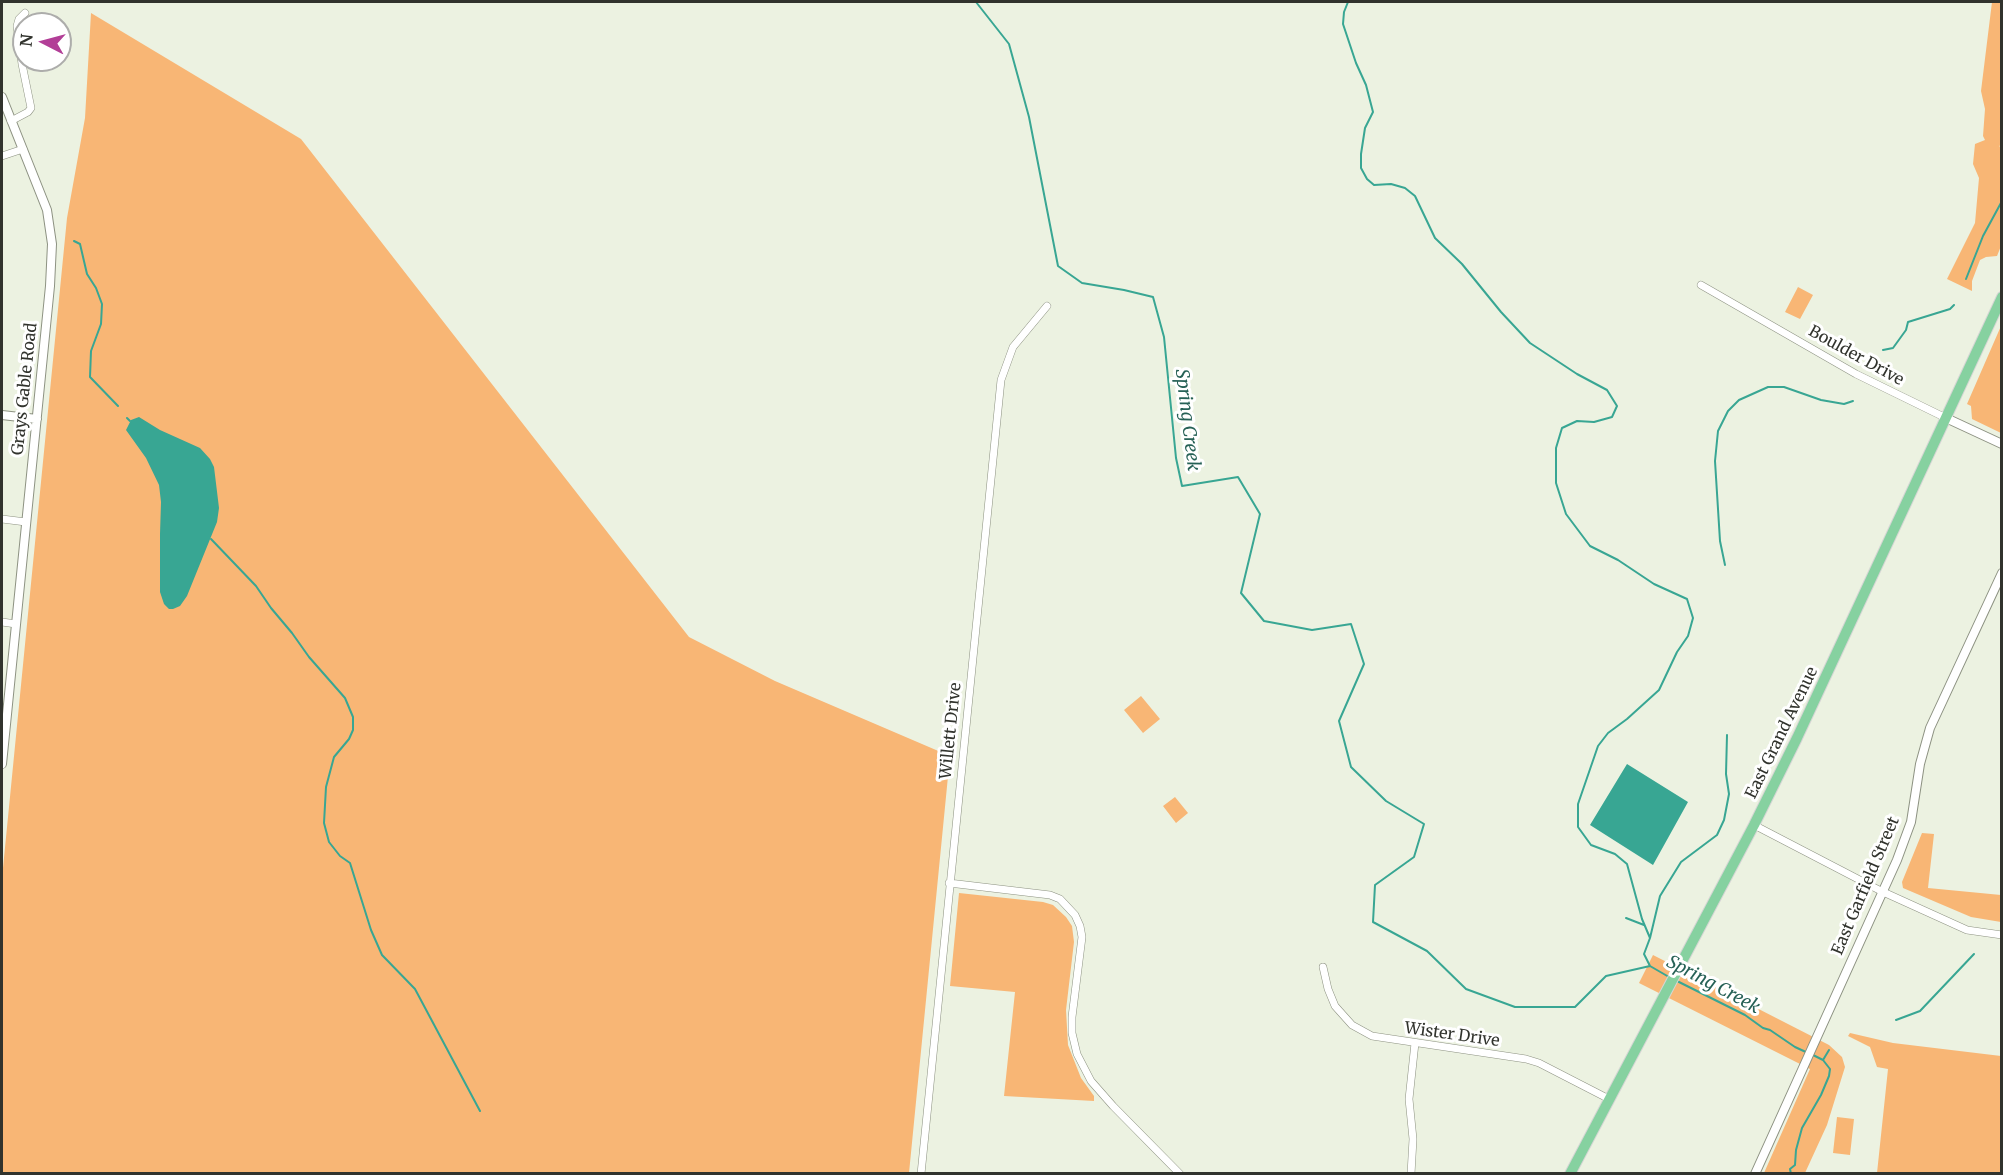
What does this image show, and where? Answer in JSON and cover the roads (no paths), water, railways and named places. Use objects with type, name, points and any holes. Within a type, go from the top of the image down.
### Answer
[{"type":"main road","name":"East Grand Avenue","points":[[1570,1173],[1754,825],[1813,704],[2001,297]]},
{"type":"street","points":[[11,121],[32,108],[24,72]]},
{"type":"street","name":"Grays Gable Road","points":[[2,97],[47,210],[52,244],[37,419],[3,727],[2,764]]},
{"type":"street","points":[[2,156],[23,149]]},
{"type":"street","name":"Boulder Drive","points":[[1701,285],[1856,374],[2001,444]]},
{"type":"street","name":"Willett Drive","points":[[921,1173],[1001,380],[1013,347],[1047,306]]},
{"type":"street","points":[[2,415],[37,419]]},
{"type":"street","points":[[2,519],[26,522]]},
{"type":"street","name":"East Garfield Street","points":[[1755,1173],[1897,860],[1911,822],[1920,764],[1930,728],[2001,573]]},
{"type":"street","points":[[2,622],[16,624]]},
{"type":"street","points":[[1754,825],[1881,891],[1967,930],[2001,935]]},
{"type":"street","points":[[949,883],[1050,895],[1060,899],[1076,915],[1082,938],[1072,1017],[1072,1033],[1077,1054],[1095,1086],[1180,1173]]},
{"type":"street","name":"Wister Drive","points":[[1323,967],[1330,996],[1344,1019],[1372,1036],[1526,1059],[1539,1063],[1609,1099]]},
{"type":"street","points":[[1411,1173],[1413,1139],[1409,1099],[1415,1043]]},
{"type":"water","points":[[139,417],[160,430],[200,448],[214,467],[219,508],[217,522],[187,596],[180,606],[173,609],[169,609],[164,604],[160,592],[161,502],[159,485],[146,458],[126,430],[131,420]]},
{"type":"water","points":[[1627,764],[1688,802],[1653,865],[1590,825]]},
{"type":"waterway","name":"Spring Creek","points":[[976,2],[1009,44],[1029,117],[1058,266],[1082,283],[1153,297],[1164,337],[1176,458],[1182,486],[1238,477],[1260,514],[1241,593],[1264,621],[1312,630],[1351,624],[1364,664],[1339,721],[1351,767],[1386,801],[1424,824],[1414,857],[1375,885],[1373,922],[1427,951],[1466,989],[1515,1007],[1575,1007],[1606,976],[1650,966],[1669,977]]},
{"type":"waterway","points":[[1348,2],[1343,24],[1366,85],[1373,112],[1365,128],[1361,154],[1361,168],[1367,179],[1374,185],[1391,184],[1405,188],[1415,196],[1435,238],[1462,264],[1530,343],[1577,374],[1607,390],[1617,406],[1612,417],[1594,422],[1577,421],[1562,428],[1556,448],[1556,483],[1566,514],[1590,546],[1618,560],[1654,584],[1687,599],[1693,618],[1688,636],[1677,652],[1659,690],[1608,733],[1598,746],[1578,804],[1578,827],[1591,845],[1615,854],[1627,864],[1642,919],[1650,938]]},
{"type":"waterway","points":[[1966,279],[1983,236],[2002,201]]},
{"type":"waterway","points":[[74,241],[80,244],[87,274],[102,304],[101,324],[91,351],[90,377],[118,406]]},
{"type":"waterway","points":[[1883,350],[1893,348],[1906,330],[1908,322],[1950,309],[1954,305]]},
{"type":"waterway","points":[[1725,565],[1720,541],[1715,461],[1718,431],[1728,411],[1739,400],[1768,387],[1784,387],[1821,400],[1844,404],[1853,401]]},
{"type":"waterway","points":[[127,418],[130,421]]},
{"type":"waterway","points":[[211,539],[256,586],[309,657],[345,698],[353,717],[353,730],[349,739],[334,757],[326,787],[324,823],[329,842],[340,856],[350,863],[371,930],[382,955],[415,989],[480,1111]]},
{"type":"waterway","points":[[1650,966],[1644,954],[1660,896],[1681,862],[1717,835],[1724,820],[1729,794],[1726,774],[1727,735]]},
{"type":"waterway","points":[[1626,918],[1644,925]]},
{"type":"waterway","points":[[1896,1020],[1920,1011],[1974,954]]},
{"type":"waterway","name":"Spring Creek","points":[[1677,981],[1745,1015],[1763,1028],[1808,1053]]},
{"type":"waterway","points":[[1823,1060],[1829,1050]]},
{"type":"waterway","name":"Spring Creek","points":[[1791,1174],[1790,1169],[1795,1165],[1796,1150],[1802,1128],[1829,1076],[1830,1069],[1823,1060],[1813,1055]]}]
